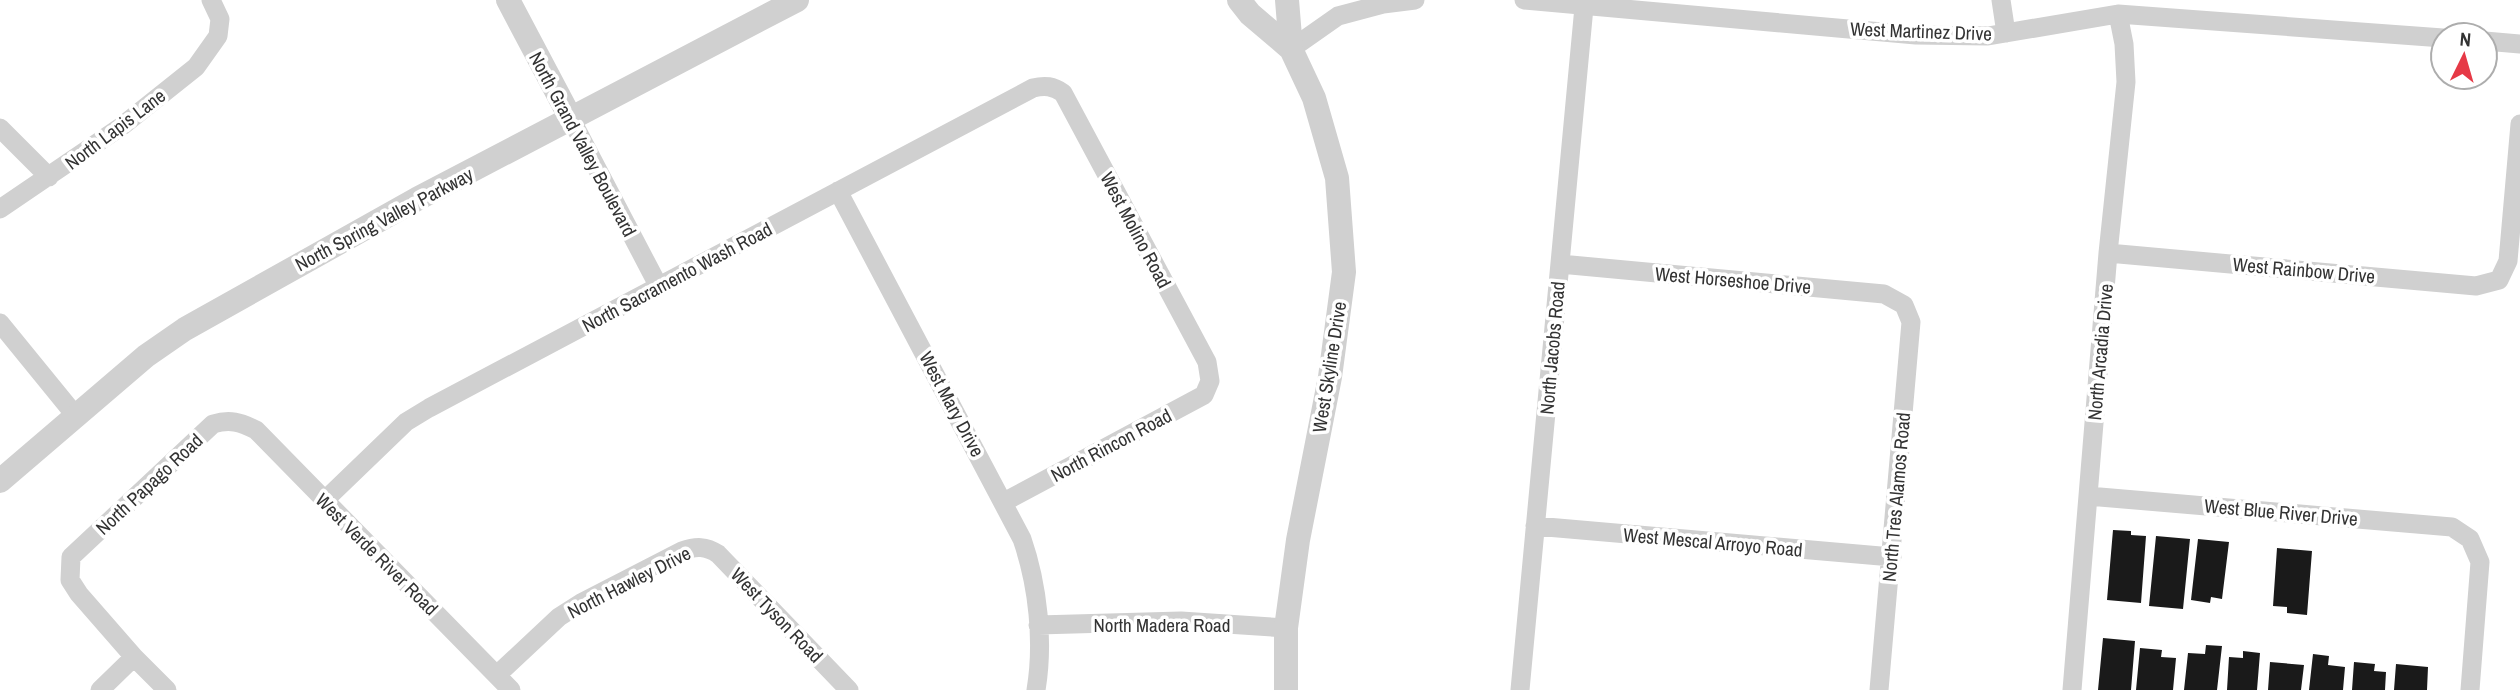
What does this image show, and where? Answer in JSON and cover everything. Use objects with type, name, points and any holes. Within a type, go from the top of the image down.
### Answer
[{"type":"street","name":"North Lapis Lane","points":[[0,209],[122,127],[196,67],[218,36],[220,19],[211,0]]},
{"type":"street","name":"North Grand Valley Boulevard","points":[[508,0],[659,287]]},
{"type":"street","name":"North Spring Valley Parkway","points":[[0,481],[146,356],[197,322],[417,199],[797,0]]},
{"type":"street","name":"West Skyline Drive","points":[[1239,0],[1250,14],[1291,49]]},
{"type":"street","name":"West Skyline Drive","points":[[1286,690],[1286,628],[1298,540],[1330,377],[1344,272],[1337,178],[1314,98],[1291,49],[1287,0]]},
{"type":"street","points":[[1291,49],[1338,16],[1383,4],[1415,0]]},
{"type":"street","name":"West Martinez Drive","points":[[1524,0],[1916,35],[1988,36],[2118,14],[2429,37]]},
{"type":"street","points":[[2001,0],[2006,33]]},
{"type":"street","name":"North Jacobs Road","points":[[1520,690],[1584,6]]},
{"type":"street","name":"North Arcadia Drive","points":[[2072,690],[2108,253],[2126,82],[2124,44],[2118,14]]},
{"type":"street","points":[[2499,42],[2520,44]]},
{"type":"street","name":"North Sacramento Wash Road","points":[[324,501],[406,422],[1033,88],[1051,86]]},
{"type":"street","name":"West Molino Road","points":[[1051,86],[1063,93],[1207,362],[1210,381]]},
{"type":"street","name":"West Rainbow Drive","points":[[2108,253],[2476,286],[2499,280],[2508,261],[2520,124]]},
{"type":"street","points":[[0,128],[49,177]]},
{"type":"street","name":"West Mary Drive","points":[[838,191],[1022,539],[1030,563],[1038,625],[1040,652],[1036,690]]},
{"type":"street","name":"West Horseshoe Drive","points":[[1560,264],[1884,294],[1904,305]]},
{"type":"street","name":"North Tres Alamos Road","points":[[1879,690],[1911,322],[1904,305]]},
{"type":"street","points":[[0,323],[75,415]]},
{"type":"street","name":"North Rincon Road","points":[[1004,502],[1204,395],[1210,381]]},
{"type":"street","name":"North Papago Road","points":[[134,657],[70,580],[71,557],[213,424],[228,420],[241,423]]},
{"type":"street","name":"West Verde River Road","points":[[241,423],[256,430],[511,690]]},
{"type":"street","name":"West Blue River Drive","points":[[2088,496],[2452,527],[2470,539],[2480,562],[2470,690]]},
{"type":"street","name":"West Mescal Arroyo Road","points":[[1535,526],[1892,557]]},
{"type":"street","name":"North Hawley Drive","points":[[497,675],[559,617],[581,603],[682,551],[700,547]]},
{"type":"street","name":"West Tyson Road","points":[[700,547],[709,548],[718,554],[849,690]]},
{"type":"street","name":"North Madera Road","points":[[1038,625],[1181,621],[1286,628]]},
{"type":"street","points":[[100,690],[134,657],[167,690]]},
{"type":"building","points":[[2113,530],[2131,531],[2131,535],[2146,536],[2141,603],[2107,600]]},
{"type":"building","points":[[2156,536],[2190,539],[2183,609],[2149,606]]},
{"type":"building","points":[[2198,539],[2229,542],[2222,599],[2211,597],[2210,603],[2191,600]]},
{"type":"building","points":[[2277,548],[2312,551],[2307,615],[2287,613],[2287,607],[2273,606]]},
{"type":"building","points":[[2103,638],[2135,641],[2131,690],[2098,690]]},
{"type":"building","points":[[2206,645],[2222,646],[2217,690],[2184,690],[2188,653],[2205,654]]},
{"type":"building","points":[[2140,648],[2162,650],[2161,657],[2176,658],[2173,690],[2136,690]]},
{"type":"building","points":[[2243,651],[2260,653],[2257,690],[2227,690],[2229,657],[2243,658]]},
{"type":"building","points":[[2313,654],[2329,656],[2328,665],[2345,667],[2343,690],[2309,690]]},
{"type":"building","points":[[2270,662],[2304,665],[2301,690],[2268,690]]},
{"type":"building","points":[[2354,662],[2375,664],[2374,671],[2386,672],[2385,690],[2352,690]]},
{"type":"building","points":[[2396,664],[2428,667],[2427,690],[2394,690]]}]
